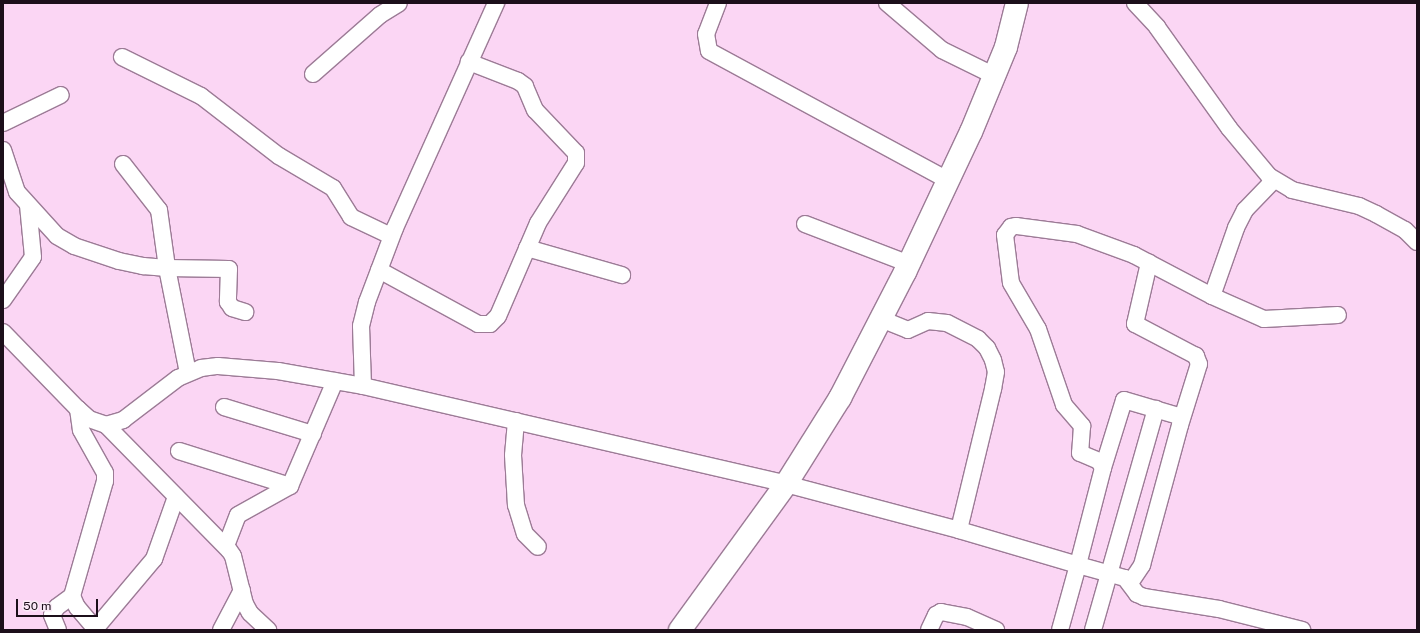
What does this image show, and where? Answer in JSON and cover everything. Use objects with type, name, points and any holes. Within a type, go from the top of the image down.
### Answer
[{"type":"highway","points":[[680,630],[786,484],[840,398],[909,264],[949,181],[995,76],[1017,3]]},
{"type":"street","points":[[313,74],[380,15],[399,3]]},
{"type":"street","points":[[363,386],[361,326],[379,270],[392,236],[496,3]]},
{"type":"street","points":[[718,3],[706,34],[709,51],[949,181]]},
{"type":"street","points":[[887,3],[942,50],[995,76]]},
{"type":"street","points":[[1135,3],[1157,28],[1234,134],[1274,180],[1292,190],[1359,206],[1405,230],[1417,242]]},
{"type":"street","points":[[122,57],[201,96],[279,156],[333,188],[350,217],[392,236]]},
{"type":"street","points":[[379,270],[484,325],[490,324],[498,316],[538,223],[571,173],[576,162],[576,153],[542,120],[525,86],[518,81],[469,62]]},
{"type":"street","points":[[3,123],[61,95]]},
{"type":"street","points":[[3,150],[12,182],[28,205],[57,236],[74,246],[125,262],[167,268],[229,270],[228,302],[232,308],[245,312]]},
{"type":"street","points":[[123,164],[159,210],[167,268],[188,373]]},
{"type":"street","points":[[1212,296],[1236,228],[1245,210],[1274,180]]},
{"type":"street","points":[[3,300],[33,257],[28,205]]},
{"type":"street","points":[[805,224],[909,264]]},
{"type":"street","points":[[1103,468],[1099,461],[1080,453],[1082,426],[1064,404],[1038,329],[1011,283],[1005,235],[1011,227],[1016,226],[1077,234],[1102,241],[1149,263],[1212,296],[1264,319],[1338,315]]},
{"type":"street","points":[[527,248],[622,275]]},
{"type":"street","points":[[1130,583],[1142,565],[1182,417],[1198,369],[1199,360],[1136,324],[1149,263]]},
{"type":"street","points":[[881,319],[908,330],[928,320],[947,322],[978,340],[988,348],[993,360],[996,372],[993,389],[959,530]]},
{"type":"street","points":[[3,332],[89,419],[106,425],[226,546],[233,556],[250,613],[268,630]]},
{"type":"street","points":[[106,425],[122,420],[188,373],[218,366],[278,371],[363,386],[786,484],[959,530],[1125,578],[1137,594],[1144,597],[1219,609],[1302,630]]},
{"type":"street","points":[[226,546],[238,515],[290,486],[335,381]]},
{"type":"street","points":[[1060,630],[1122,402],[1127,400],[1182,417]]},
{"type":"street","points":[[224,407],[313,434]]},
{"type":"street","points":[[78,409],[81,430],[102,466],[105,481],[72,596],[76,607],[95,629],[154,559],[176,497]]},
{"type":"street","points":[[1093,630],[1107,574],[1156,409]]},
{"type":"street","points":[[516,422],[513,455],[516,505],[525,534],[538,547]]},
{"type":"street","points":[[179,451],[290,486]]},
{"type":"street","points":[[221,630],[242,590]]},
{"type":"street","points":[[58,630],[52,615],[57,607],[72,596]]},
{"type":"street","points":[[929,630],[936,615],[941,612],[967,624],[996,630]]}]
